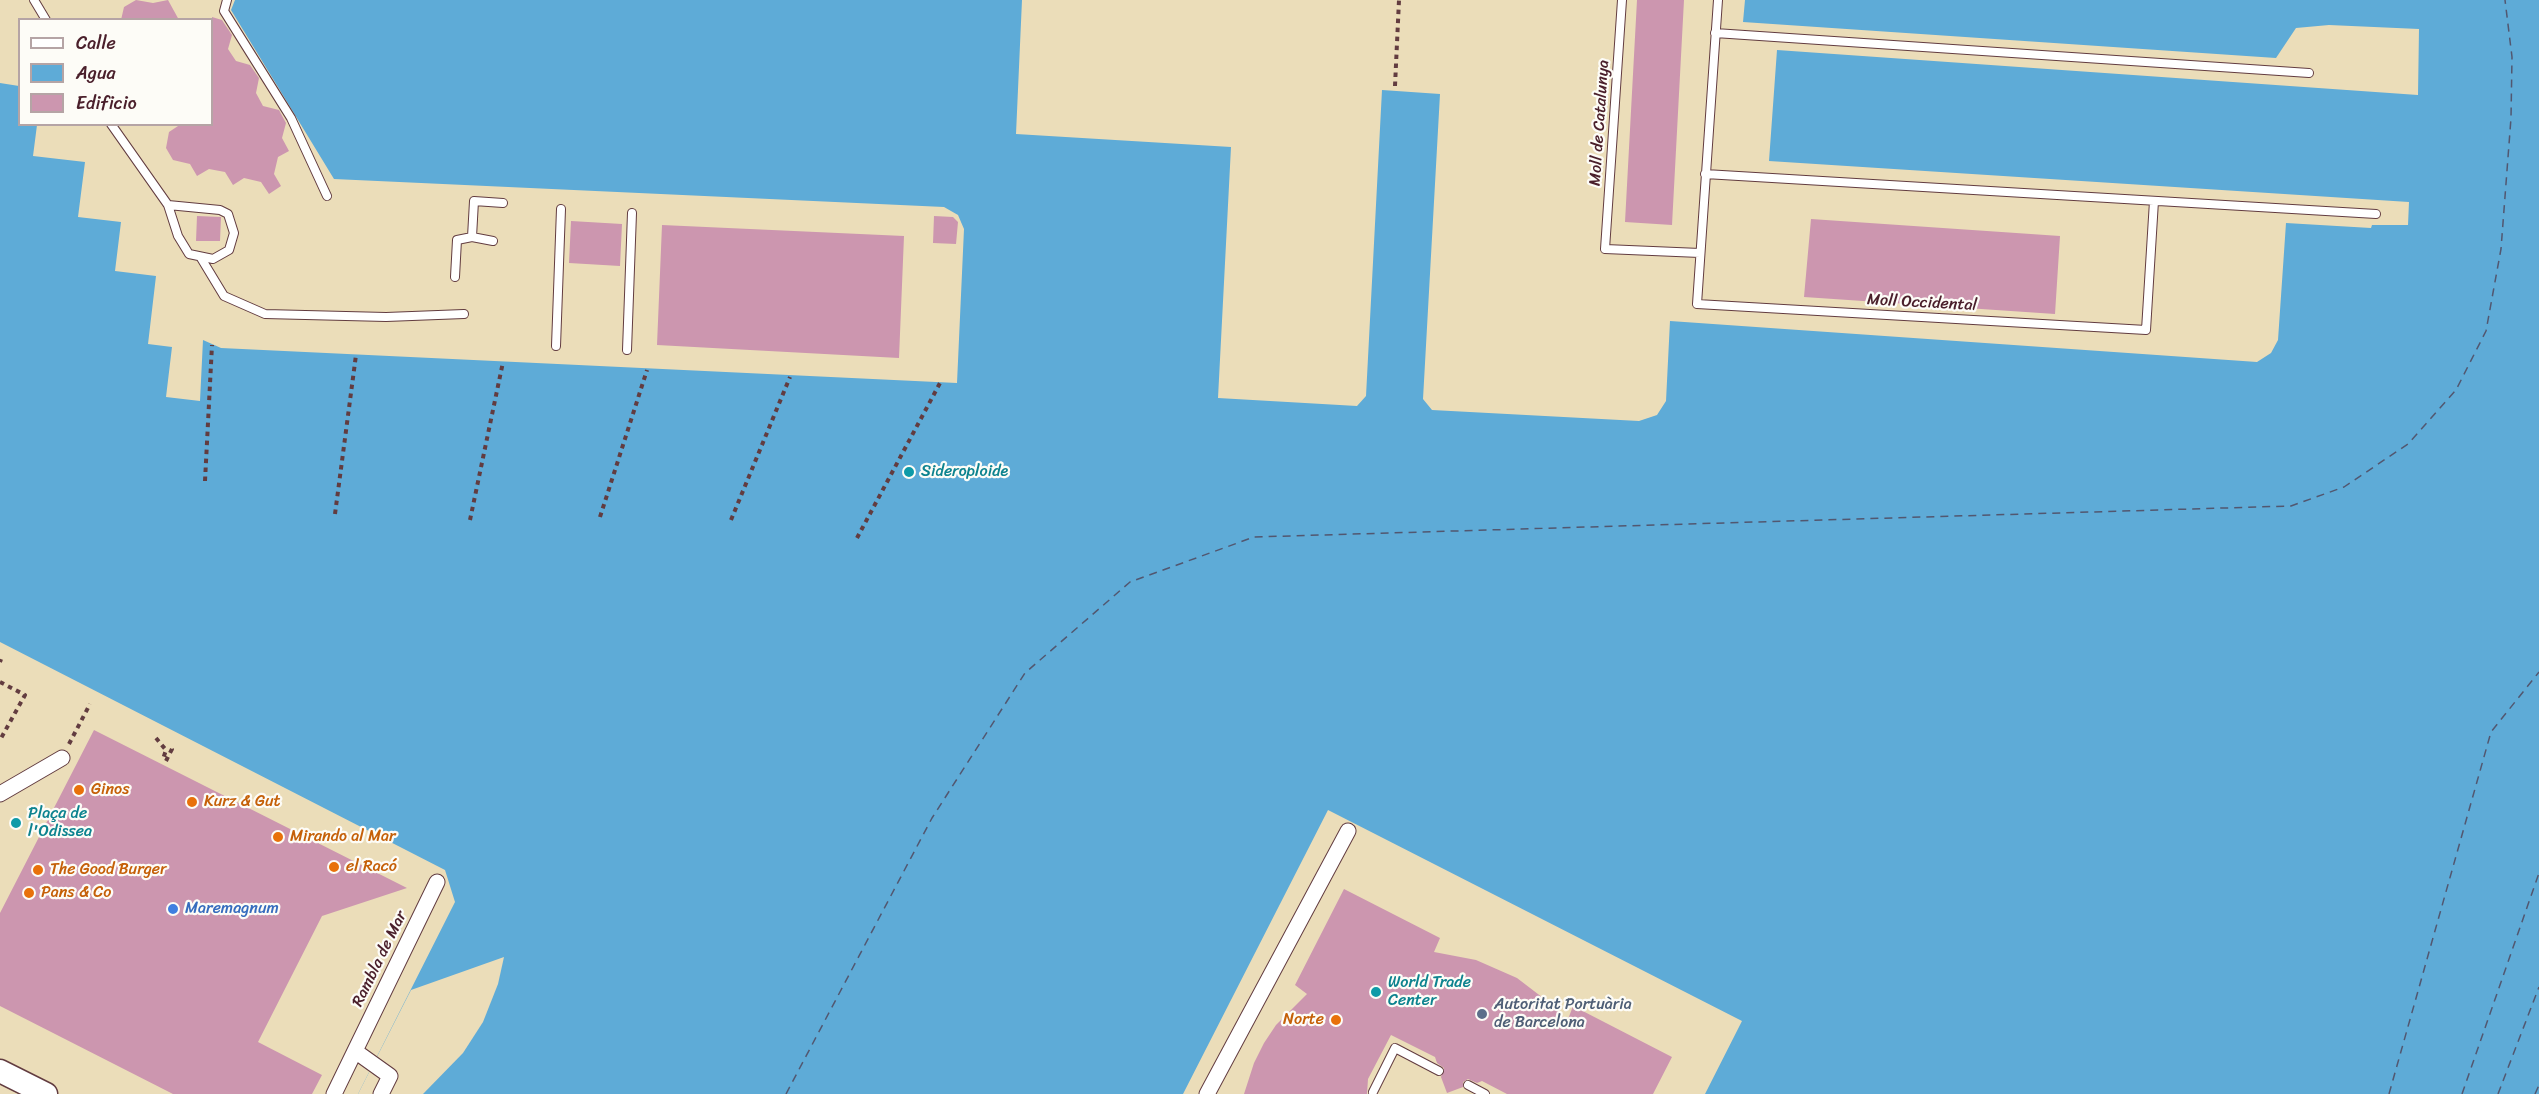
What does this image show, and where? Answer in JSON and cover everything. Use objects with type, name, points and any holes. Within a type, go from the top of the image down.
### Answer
[{"type":"street","points":[[0,794],[62,758]]},
{"type":"street","points":[[1207,1094],[1348,831]]},
{"type":"street","name":"Rambla de Mar","points":[[334,1094],[437,882]]},
{"type":"street","points":[[355,1051],[390,1076],[381,1094]]},
{"type":"street","points":[[0,1071],[46,1094]]},
{"type":"lane","points":[[34,0],[45,18]]},
{"type":"lane","points":[[227,0],[224,11],[291,118],[327,196]]},
{"type":"lane","name":"Moll de Catalunya","points":[[1622,0],[1605,249],[1700,253]]},
{"type":"lane","points":[[1700,253],[1718,0]]},
{"type":"lane","points":[[1715,33],[2309,73]]},
{"type":"lane","points":[[112,126],[168,205],[178,236],[189,254],[201,258],[217,258],[229,250],[234,233],[228,214],[220,210],[168,205]]},
{"type":"lane","points":[[1705,174],[2376,214]]},
{"type":"lane","points":[[472,237],[474,201],[503,203]]},
{"type":"lane","name":"Moll Occidental","points":[[1700,253],[1696,303],[2146,330],[2154,201]]},
{"type":"lane","points":[[556,346],[561,209]]},
{"type":"lane","points":[[627,350],[632,213]]},
{"type":"lane","points":[[455,277],[457,240],[472,237],[493,241]]},
{"type":"lane","points":[[201,258],[224,296],[265,314],[386,316],[464,314]]},
{"type":"lane","points":[[1373,1092],[1395,1048],[1439,1071]]},
{"type":"lane","points":[[1468,1086],[1485,1094]]},
{"type":"path","points":[[1395,86],[1399,0]]},
{"type":"path","points":[[206,481],[212,345]]},
{"type":"path","points":[[335,514],[356,355]]},
{"type":"path","points":[[470,520],[503,362]]},
{"type":"path","points":[[600,517],[647,370]]},
{"type":"path","points":[[731,520],[790,377]]},
{"type":"path","points":[[857,538],[940,383]]},
{"type":"path","points":[[0,682],[25,695],[0,740]]},
{"type":"path","points":[[62,758],[90,704]]},
{"type":"path","points":[[156,738],[166,750],[164,760],[171,746]]},
{"type":"water","points":[[235,0],[1022,0],[1016,134],[1231,147],[1218,398],[1357,406],[1366,396],[1382,90],[1440,94],[1423,399],[1432,410],[1639,421],[1657,415],[1666,401],[1670,321],[2257,362],[2271,353],[2278,340],[2286,223],[2371,228],[2372,225],[2408,225],[2409,202],[1769,161],[1777,50],[2418,95],[2419,29],[2329,25],[2296,28],[2276,58],[1743,22],[1745,0],[2539,0],[2539,1094],[1705,1094],[1742,1021],[1328,810],[1183,1094],[358,1094],[455,902],[445,870],[0,642],[0,83],[18,86],[18,126],[37,126],[33,156],[85,162],[78,217],[121,222],[115,271],[156,276],[148,344],[172,347],[166,397],[200,401],[203,340],[221,348],[957,383],[964,229],[958,215],[944,207],[334,179],[231,10]]},
{"type":"pier","points":[[504,957],[498,984],[483,1022],[463,1053],[423,1094],[358,1094],[411,990]]},
{"type":"building","points":[[136,0],[153,3],[168,0],[178,18],[121,18],[124,7]]},
{"type":"building","points":[[1637,0],[1684,0],[1672,225],[1625,222]]},
{"type":"building","points":[[212,18],[222,20],[232,35],[228,49],[236,61],[250,65],[259,78],[256,93],[263,106],[279,110],[286,123],[282,138],[289,151],[278,157],[274,174],[281,186],[269,194],[261,182],[244,178],[233,185],[225,172],[209,169],[197,176],[190,164],[173,160],[166,148],[169,132],[178,126],[213,126]]},
{"type":"building","points":[[197,216],[221,217],[220,241],[196,241]]},
{"type":"building","points":[[934,216],[953,217],[958,222],[956,244],[933,243]]},
{"type":"building","points":[[1811,219],[2060,236],[2055,314],[1804,297]]},
{"type":"building","points":[[571,221],[622,224],[620,266],[569,263]]},
{"type":"building","points":[[662,225],[904,236],[899,358],[657,345]]},
{"type":"building","name":"Maremagnum","points":[[94,730],[407,888],[322,916],[258,1042],[322,1075],[312,1094],[173,1094],[0,1006],[0,913]]},
{"type":"building","name":"World Trade Center","points":[[1344,889],[1440,938],[1434,952],[1476,960],[1517,978],[1551,1004],[1567,1022],[1573,1006],[1672,1057],[1653,1094],[1507,1094],[1482,1081],[1477,1083],[1468,1079],[1463,1082],[1463,1087],[1447,1093],[1441,1077],[1444,1068],[1437,1063],[1435,1057],[1391,1035],[1368,1079],[1367,1094],[1244,1094],[1254,1063],[1264,1043],[1276,1025],[1307,994],[1295,985]]},
{"type":"ferry route","points":[[786,1094],[932,818],[1025,673],[1130,582],[1254,537],[2291,506],[2344,487],[2408,444],[2456,390],[2486,331],[2501,249],[2511,118],[2512,57],[2505,0]]},
{"type":"ferry route","points":[[2389,1094],[2491,732],[2539,672]]},
{"type":"ferry route","points":[[2462,1094],[2539,873]]},
{"type":"ferry route","points":[[2498,1094],[2539,987]]},
{"type":"ferry route","points":[[2535,1094],[2539,1085]]},
{"type":"place","name":"Sideroploide","points":[[909,472]]},
{"type":"place","name":"Ginos","points":[[79,790]]},
{"type":"place","name":"Kurz & Gut","points":[[192,802]]},
{"type":"place","name":"Plaça de l'Odissea","points":[[16,823]]},
{"type":"place","name":"Mirando al Mar","points":[[278,837]]},
{"type":"place","name":"el Racó","points":[[334,867]]},
{"type":"place","name":"The Good Burger","points":[[38,870]]},
{"type":"place","name":"Pans & Co","points":[[29,893]]},
{"type":"place","name":"Maremagnum","points":[[173,909]]},
{"type":"place","name":"World Trade Center","points":[[1376,992]]},
{"type":"place","name":"Autoritat Portuària de Barcelona","points":[[1482,1014]]},
{"type":"place","name":"Norte","points":[[1336,1020]]}]
